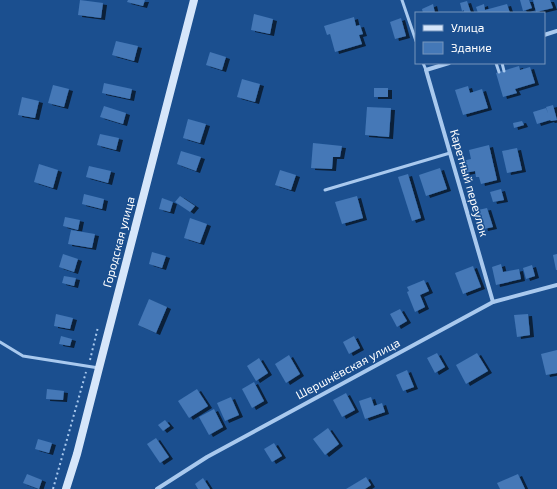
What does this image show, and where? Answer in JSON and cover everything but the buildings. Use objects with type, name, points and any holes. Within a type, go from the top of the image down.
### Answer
[{"type":"street","name":"Городская улица","points":[[66,489],[77,454],[194,0]]},
{"type":"street","points":[[545,35],[557,31]]},
{"type":"street","points":[[426,70],[446,64]]},
{"type":"street","name":"Каретный переулок","points":[[426,70],[493,302]]},
{"type":"street","name":"Шершнёвская улица","points":[[157,489],[207,458],[493,302],[557,285]]},
{"type":"lane","points":[[402,0],[415,38]]},
{"type":"lane","points":[[424,64],[426,70]]},
{"type":"lane","points":[[496,64],[499,72]]},
{"type":"lane","points":[[502,64],[504,71]]},
{"type":"lane","points":[[325,190],[450,153]]},
{"type":"lane","points":[[0,342],[23,356],[98,368]]}]
